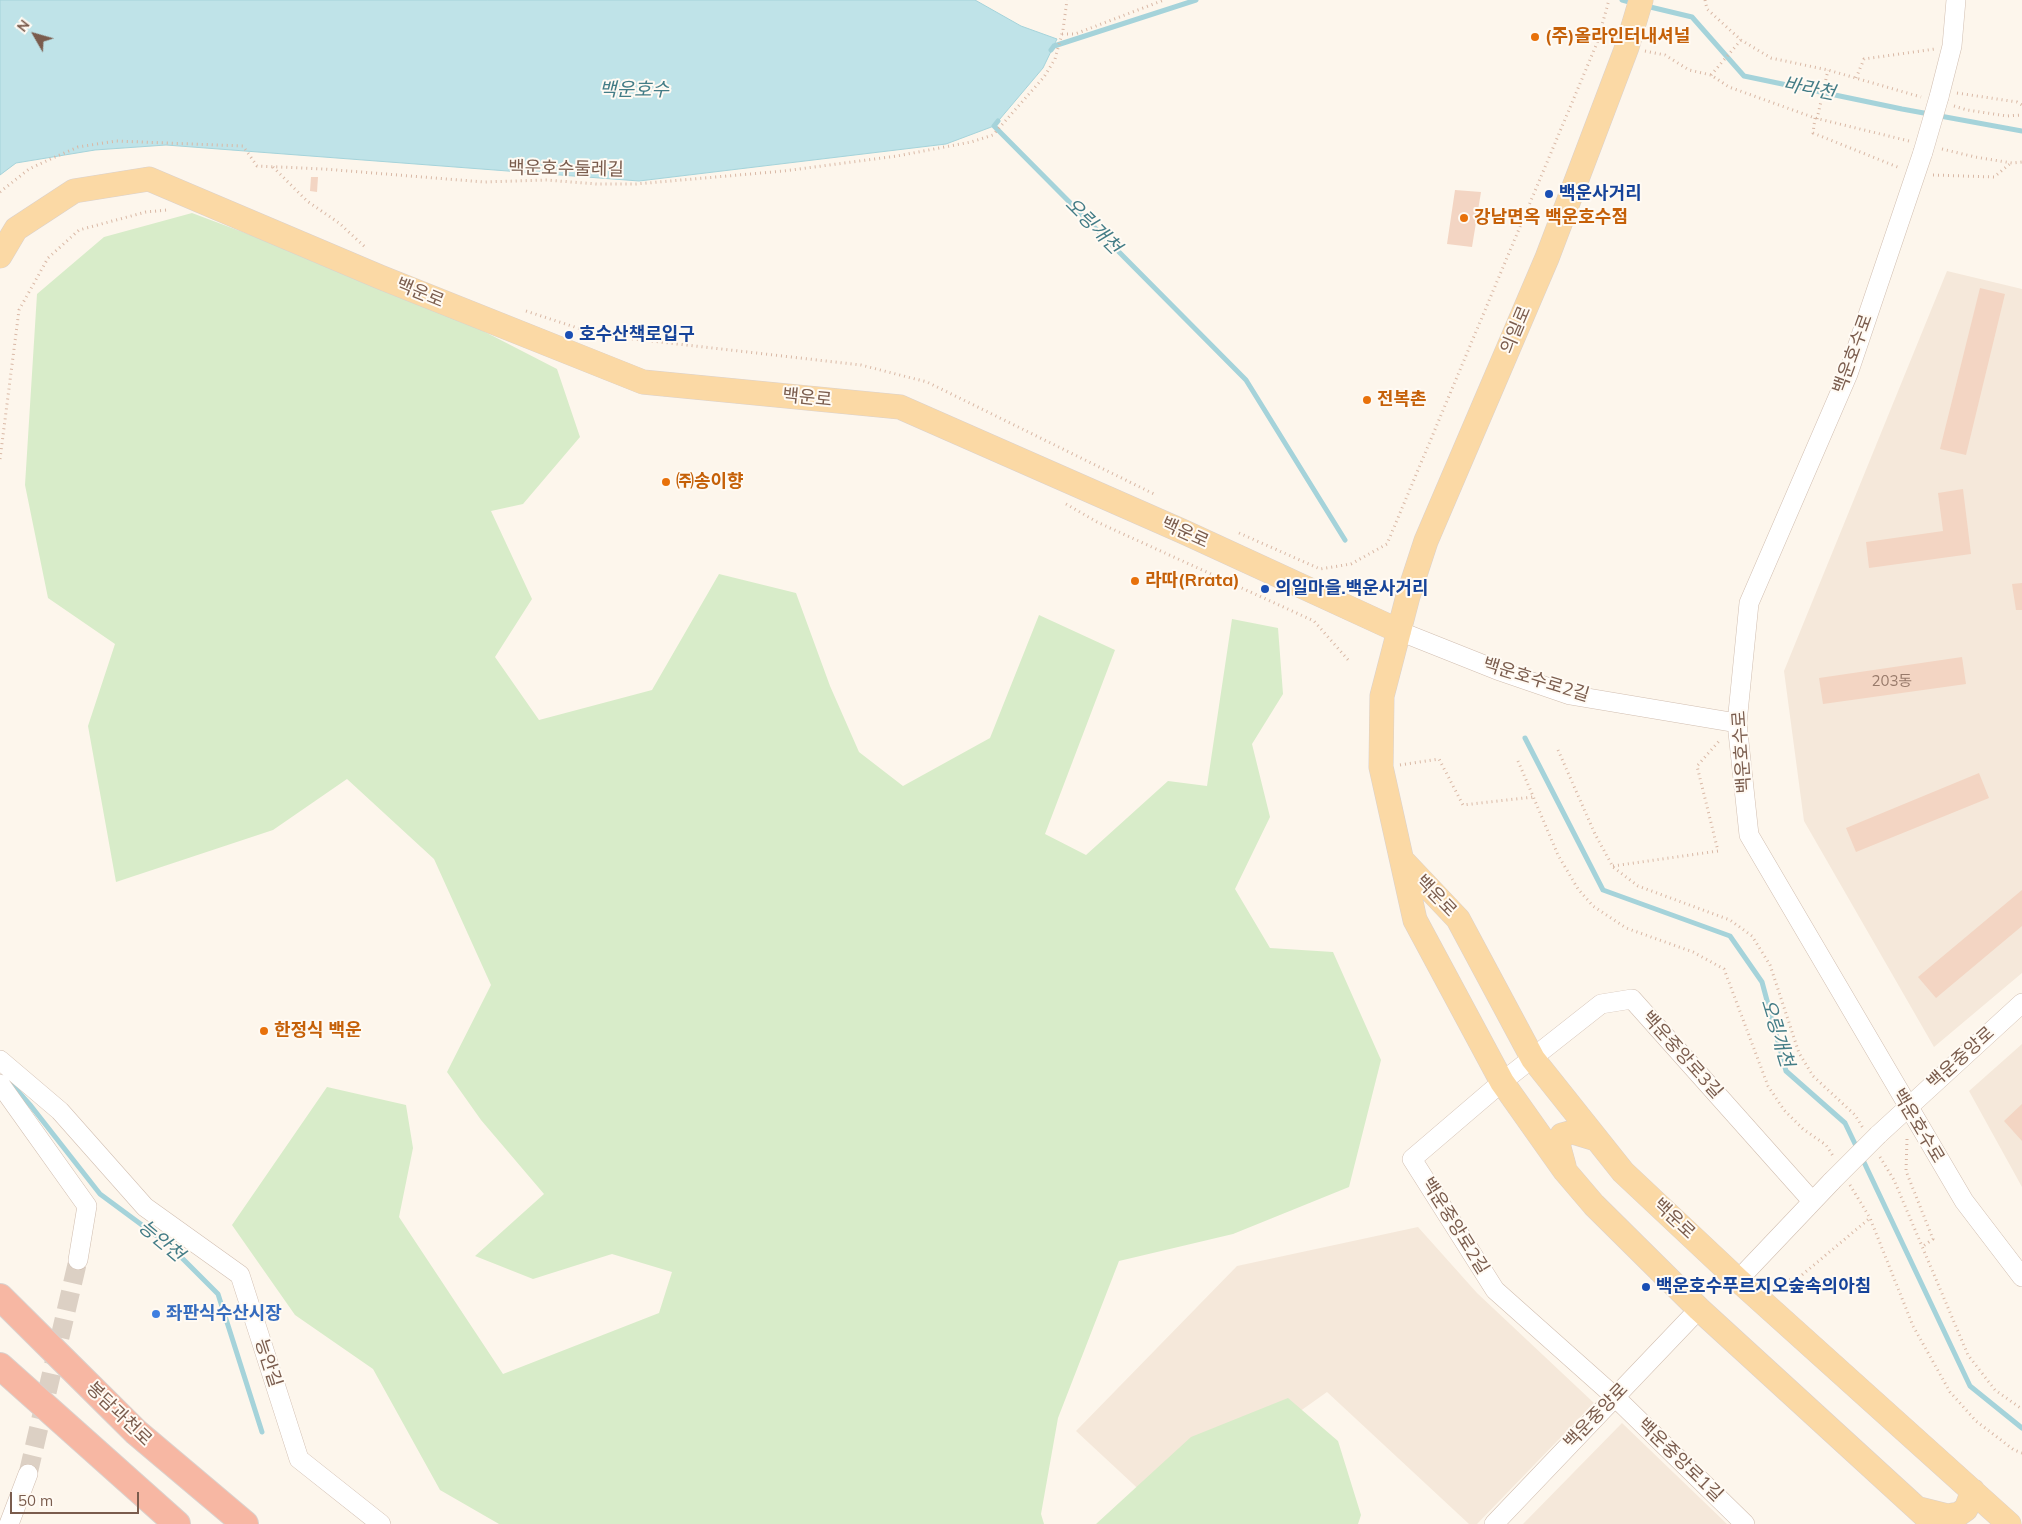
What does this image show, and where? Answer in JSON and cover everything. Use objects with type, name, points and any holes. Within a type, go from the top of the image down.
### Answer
[{"type":"highway","name":"봉담과천로","points":[[0,1297],[136,1432],[245,1524]]},
{"type":"highway","points":[[0,1366],[177,1524]]},
{"type":"main road","name":"의일로","points":[[1399,631],[1426,540],[1547,258],[1630,38],[1641,0]]},
{"type":"main road","name":"백운로","points":[[0,256],[16,228],[74,191],[149,179],[380,277],[643,382],[900,407],[1175,528],[1399,631],[1382,696],[1381,767],[1415,920],[1502,1082],[1565,1171],[1594,1205],[1699,1309],[1926,1517]]},
{"type":"main road","name":"백운로","points":[[1403,861],[1458,919],[1532,1059],[1623,1172],[1738,1280],[1974,1491],[2008,1524]]},
{"type":"main road","points":[[1565,1171],[1558,1144],[1562,1135],[1573,1132],[1596,1139]]},
{"type":"main road","points":[[1926,1517],[1960,1514],[1966,1509],[1974,1491]]},
{"type":"street","points":[[1940,98],[1952,46],[1956,0]]},
{"type":"street","name":"백운호수로","points":[[1940,98],[1848,374],[1749,603],[1736,723],[1749,835],[1964,1202],[2022,1277]]},
{"type":"street","name":"백운호수로2길","points":[[1399,631],[1497,670],[1570,694],[1736,723]]},
{"type":"street","name":"백운중앙로3길","points":[[1532,1059],[1601,1004],[1632,999],[1812,1201]]},
{"type":"street","name":"백운중앙로","points":[[1839,1179],[1872,1133],[1907,1107],[2022,1003]]},
{"type":"street","name":"백운중앙로2길","points":[[1532,1059],[1502,1082],[1412,1159],[1495,1290],[1614,1396]]},
{"type":"street","name":"능안길","points":[[0,1060],[60,1111],[145,1206],[240,1275],[299,1459],[381,1524]]},
{"type":"street","points":[[0,1084],[87,1206],[78,1260]]},
{"type":"street","points":[[1738,1280],[1812,1201],[1839,1179]]},
{"type":"street","name":"백운중앙로","points":[[1494,1524],[1699,1309]]},
{"type":"street","name":"백운중앙로1길","points":[[1614,1396],[1745,1524]]},
{"type":"street","points":[[9,1524],[28,1474]]},
{"type":"path","name":"백운호수둘레길","points":[[0,192],[29,169],[55,157],[78,147],[116,141],[243,146],[257,166],[484,182],[546,180],[597,184],[629,184],[784,171],[897,156],[971,142],[993,135],[1044,77],[1055,59],[1062,34],[1067,0]]},
{"type":"path","points":[[1062,34],[1075,34],[1164,0]]},
{"type":"path","points":[[1230,529],[1320,569],[1351,564],[1388,544],[1597,44],[1609,0]]},
{"type":"path","points":[[1705,0],[1707,9],[1741,40],[1771,58],[1940,98],[1967,110],[2007,116],[2022,115]]},
{"type":"path","points":[[1630,38],[1665,55],[1689,70],[1711,75],[1729,87],[1816,119],[1924,147],[2012,163],[2022,162]]},
{"type":"path","points":[[1711,75],[1741,40]]},
{"type":"path","points":[[1856,78],[1864,59],[1952,46]]},
{"type":"path","points":[[1828,70],[1813,133],[1916,174],[1994,177],[2012,163]]},
{"type":"path","points":[[1940,98],[1968,96],[2022,104]]},
{"type":"path","points":[[272,167],[307,201],[339,223],[367,249],[358,246]]},
{"type":"path","points":[[518,308],[599,335],[861,365],[927,382],[1159,497]]},
{"type":"path","points":[[1612,866],[1718,851],[1696,766],[1736,723]]},
{"type":"path","points":[[1558,750],[1595,834],[1612,866],[1638,886],[1730,920],[1752,936],[1770,965],[1799,1054],[1813,1076],[1872,1133]]},
{"type":"path","points":[[1381,767],[1439,759],[1463,805],[1533,797]]},
{"type":"path","points":[[1518,761],[1558,855],[1578,889],[1593,906],[1626,928],[1693,952],[1724,969],[1768,1086],[1784,1110],[1803,1129],[1826,1145],[1836,1161]]},
{"type":"path","points":[[1907,1107],[1906,1171],[1933,1239],[1922,1247]]},
{"type":"path","points":[[1879,1155],[1894,1180],[1968,1355],[1995,1390],[2022,1409]]},
{"type":"path","points":[[1839,1179],[1870,1218],[1913,1326],[1950,1392],[1976,1421],[2014,1450],[2022,1453]]},
{"type":"path","points":[[1738,1280],[1796,1280],[1870,1218]]},
{"type":"shaded area","points":[[1947,271],[2022,289],[2022,973],[1934,1047],[1804,821],[1784,671]]},
{"type":"shaded area","points":[[2022,1044],[2022,1187],[1969,1091]]},
{"type":"shaded area","points":[[1418,1227],[1477,1293],[1594,1403],[1477,1524],[1469,1524],[1327,1392],[1161,1510],[1076,1431],[1237,1266]]},
{"type":"shaded area","points":[[1622,1423],[1727,1524],[1523,1524]]},
{"type":"green space","points":[[192,213],[421,299],[557,369],[580,437],[523,504],[491,511],[532,599],[495,657],[539,720],[652,690],[719,574],[796,593],[830,686],[859,752],[903,786],[990,738],[1039,615],[1115,650],[1045,834],[1086,855],[1168,781],[1207,786],[1232,619],[1278,628],[1283,694],[1252,744],[1270,817],[1235,889],[1270,948],[1333,952],[1381,1060],[1349,1187],[1233,1234],[1119,1261],[1058,1418],[1041,1514],[1044,1524],[499,1524],[440,1490],[373,1369],[295,1315],[232,1225],[327,1087],[406,1105],[413,1148],[399,1217],[503,1374],[659,1313],[672,1272],[612,1254],[533,1279],[475,1256],[544,1194],[481,1120],[447,1072],[491,985],[434,859],[347,779],[273,830],[116,882],[88,726],[115,644],[48,598],[25,485],[37,294],[104,237]]},
{"type":"green space","points":[[1288,1398],[1338,1441],[1361,1515],[1358,1524],[1096,1524],[1191,1437]]},
{"type":"water","name":"백운호수","points":[[0,0],[975,0],[1021,26],[1057,39],[1043,68],[994,126],[946,144],[639,181],[166,145],[95,150],[16,163],[0,175]]},
{"type":"building","points":[[311,177],[318,177],[317,192],[310,191]]},
{"type":"building","name":"강남면옥 백운호수점","points":[[1455,190],[1481,192],[1472,247],[1447,244]]},
{"type":"building","points":[[1980,288],[2005,294],[1966,455],[1940,449]]},
{"type":"building","points":[[1963,489],[1971,554],[1869,568],[1866,542],[1943,531],[1938,493]]},
{"type":"building","points":[[2022,583],[2022,610],[2016,610],[2012,584]]},
{"type":"building","points":[[1962,657],[1966,684],[1823,704],[1819,678]]},
{"type":"building","points":[[1979,773],[1989,798],[1856,852],[1846,828]]},
{"type":"building","points":[[2022,890],[2022,926],[1936,998],[1918,977]]},
{"type":"building","points":[[2022,1104],[2022,1141],[2004,1121]]},
{"type":"waterway","points":[[1051,50],[1054,46],[1196,0]]},
{"type":"waterway","name":"바라천","points":[[1622,0],[1633,3]]},
{"type":"waterway","name":"바라천","points":[[1646,6],[1692,17],[1744,76],[1902,109],[2022,131]]},
{"type":"waterway","name":"오링개천","points":[[998,121],[994,126],[1246,380],[1345,540]]},
{"type":"waterway","name":"오링개천","points":[[1525,738],[1603,890],[1730,936],[1762,982],[1786,1071],[1845,1123],[1858,1150]]},
{"type":"waterway","name":"능안천","points":[[8,1080],[31,1106],[100,1194],[169,1245],[218,1294],[262,1432]]},
{"type":"waterway","name":"오링개천","points":[[1862,1158],[1970,1386],[2022,1428]]},
{"type":"tunnel","points":[[28,1474],[78,1260]]},
{"type":"place","name":"(주)올라인터내셔널","points":[[1535,37]]},
{"type":"place","name":"백운사거리","points":[[1549,194]]},
{"type":"place","name":"강남면옥 백운호수점","points":[[1464,218]]},
{"type":"place","name":"호수산책로입구","points":[[569,335]]},
{"type":"place","name":"전복촌","points":[[1367,400]]},
{"type":"place","name":"㈜송이향","points":[[666,482]]},
{"type":"place","name":"라따(Rrata)","points":[[1135,581]]},
{"type":"place","name":"의일마을.백운사거리","points":[[1265,589]]},
{"type":"place","name":"한정식 백운","points":[[264,1031]]},
{"type":"place","name":"백운호수푸르지오숲속의아침","points":[[1646,1287]]},
{"type":"place","name":"좌판식수산시장","points":[[156,1314]]}]
